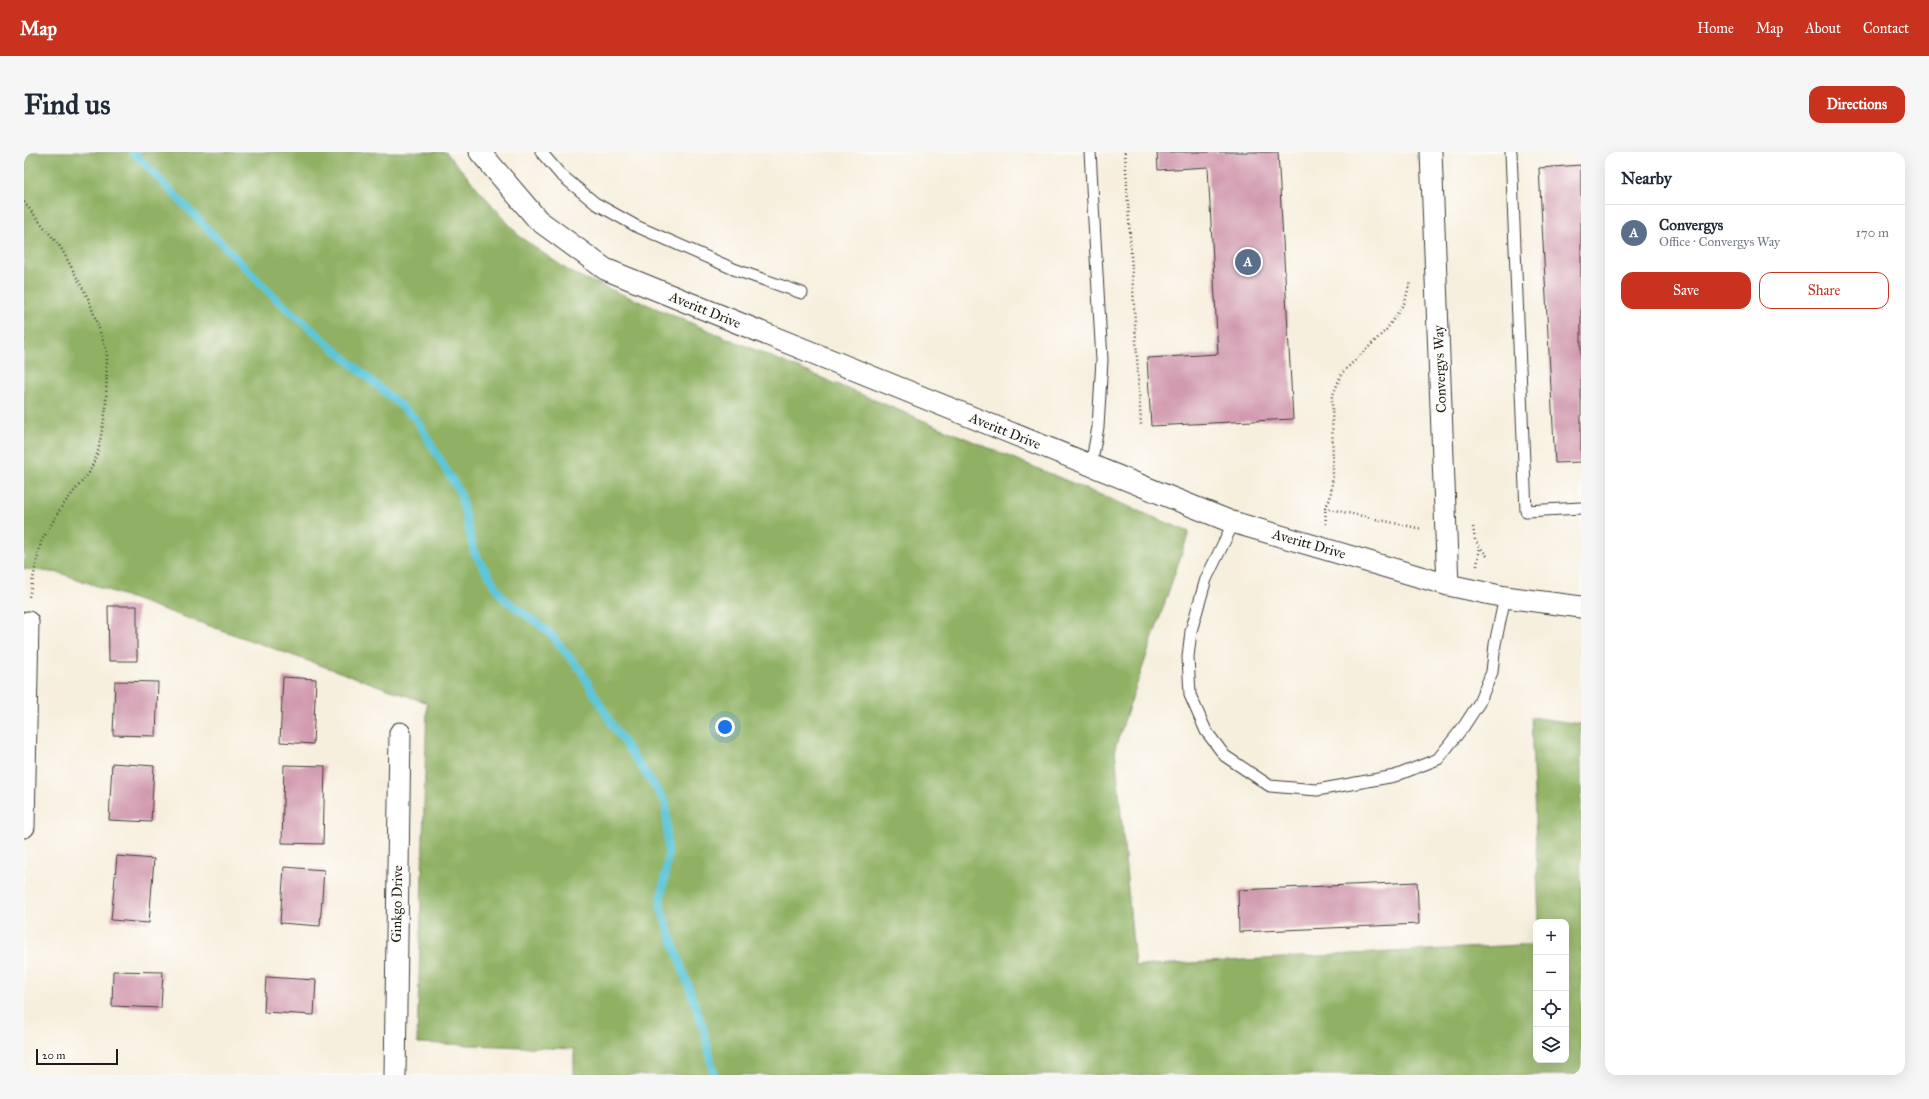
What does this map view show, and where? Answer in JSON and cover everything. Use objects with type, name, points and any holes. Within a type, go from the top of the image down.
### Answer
[{"type":"street","name":"Averitt Drive","points":[[480,152],[538,220],[605,269],[1229,521],[1448,585],[1505,597],[1581,608]]},
{"type":"street","name":"Convergys Way","points":[[1431,152],[1448,585]]},
{"type":"street","points":[[24,827],[28,622]]},
{"type":"street","name":"Ginkgo Drive","points":[[395,1075],[400,733]]},
{"type":"lane","points":[[540,152],[560,174],[595,204],[636,226],[736,270],[802,293]]},
{"type":"lane","points":[[1090,152],[1102,360],[1098,427],[1091,466]]},
{"type":"lane","points":[[1510,152],[1526,511],[1581,508]]},
{"type":"lane","points":[[1229,521],[1228,532],[1206,579],[1191,631],[1188,657],[1190,694],[1206,731],[1225,756],[1270,786],[1317,790],[1395,776],[1438,759],[1464,726],[1479,703],[1492,672],[1495,644],[1505,597]]},
{"type":"path","points":[[1125,152],[1141,425]]},
{"type":"path","points":[[24,202],[61,248],[90,300],[107,352],[106,408],[98,452],[89,473],[62,506],[41,542],[30,589],[28,622]]},
{"type":"path","points":[[1329,550],[1325,508],[1330,499],[1332,488],[1332,397],[1335,386],[1342,373],[1350,364],[1386,330],[1405,302],[1410,279]]},
{"type":"path","points":[[1325,508],[1475,540]]},
{"type":"green space","points":[[24,152],[446,152],[520,237],[572,273],[1189,532],[1115,748],[1135,966],[1533,944],[1533,1063],[1569,1063],[1569,919],[1539,919],[1531,717],[1581,724],[1581,1075],[574,1075],[574,1049],[417,1043],[427,703],[60,573],[24,569]]},
{"type":"building","points":[[1157,152],[1278,152],[1293,419],[1151,426],[1147,358],[1218,354],[1208,167],[1158,170]]},
{"type":"building","points":[[1581,165],[1581,462],[1555,463],[1539,168]]},
{"type":"building","points":[[108,606],[137,606],[137,661],[109,661]]},
{"type":"building","points":[[283,677],[316,679],[313,744],[280,742]]},
{"type":"building","points":[[115,681],[158,682],[156,736],[113,735]]},
{"type":"building","points":[[112,763],[154,766],[151,822],[109,820]]},
{"type":"building","points":[[284,765],[325,766],[323,844],[282,843]]},
{"type":"building","points":[[117,856],[154,859],[149,923],[111,920]]},
{"type":"building","points":[[284,867],[324,870],[320,926],[280,923]]},
{"type":"building","points":[[1417,882],[1419,924],[1239,932],[1238,890]]},
{"type":"building","points":[[113,971],[163,972],[161,1008],[112,1006]]},
{"type":"building","points":[[266,977],[316,980],[314,1015],[264,1012]]},
{"type":"waterway","points":[[133,152],[274,297],[416,419],[460,493],[474,552],[503,598],[548,631],[581,671],[612,725],[666,803],[668,856],[660,906],[704,1030],[714,1075]]},
{"type":"place","name":"Convergys","points":[[1248,262]]}]
